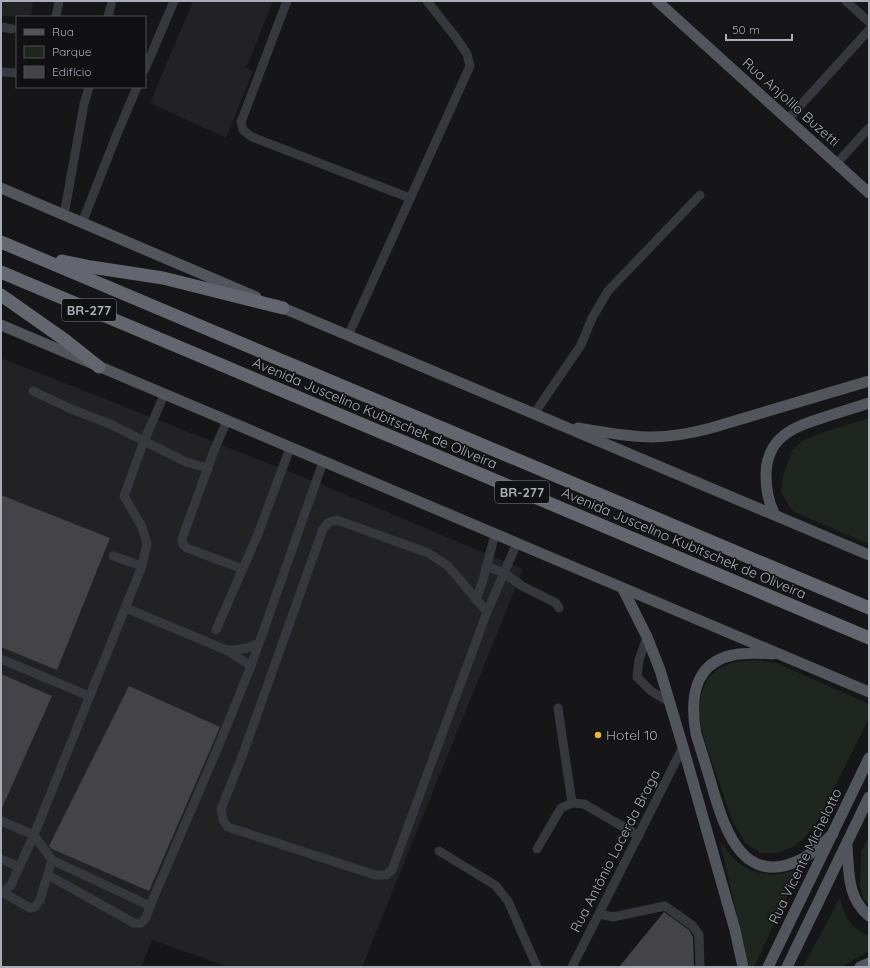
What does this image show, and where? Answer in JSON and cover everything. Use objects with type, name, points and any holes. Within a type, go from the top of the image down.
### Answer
[{"type":"highway","name":"Avenida Juscelino Kubitschek de Oliveira","points":[[1,242],[869,608]]},
{"type":"highway","points":[[23,251],[76,264],[163,278],[282,308]]},
{"type":"highway","name":"Avenida Juscelino Kubitschek de Oliveira","points":[[1,272],[869,638]]},
{"type":"highway","points":[[1,295],[65,340],[99,367]]},
{"type":"main road","name":"Rua Anjolilo Buzetti","points":[[658,1],[869,193]]},
{"type":"main road","points":[[1,188],[869,555]]},
{"type":"main road","points":[[1,326],[869,692]]},
{"type":"main road","points":[[562,426],[635,436],[654,437],[674,435],[711,428],[869,381]]},
{"type":"main road","points":[[775,515],[770,506],[767,491],[766,470],[769,457],[777,441],[785,434],[804,424],[869,403]]},
{"type":"main road","points":[[746,503],[758,499],[767,491]]},
{"type":"main road","points":[[623,589],[647,637],[671,703],[740,947],[743,967]]},
{"type":"main road","points":[[780,654],[733,654],[722,658],[703,672],[697,683],[694,695],[693,709],[696,734],[722,819],[736,848],[745,857],[756,864],[768,867],[779,867],[803,858],[815,850],[833,834]]},
{"type":"main road","name":"Rua Vicente Michelotto","points":[[768,967],[869,758]]},
{"type":"main road","points":[[787,967],[869,797]]},
{"type":"main road","points":[[847,844],[852,894],[862,911],[869,916]]},
{"type":"main road","points":[[860,967],[869,963]]},
{"type":"street","points":[[56,16],[59,1]]},
{"type":"street","points":[[108,16],[112,1]]},
{"type":"street","points":[[146,67],[174,1]]},
{"type":"street","points":[[287,1],[241,122],[243,130],[252,137],[410,198]]},
{"type":"street","points":[[348,336],[470,66],[467,54],[457,38],[427,1]]},
{"type":"street","points":[[846,1],[869,22]]},
{"type":"street","points":[[1,28],[12,29]]},
{"type":"street","points":[[788,119],[869,30]]},
{"type":"street","points":[[1,72],[16,73]]},
{"type":"street","points":[[64,215],[84,104],[89,88]]},
{"type":"street","points":[[82,223],[137,88]]},
{"type":"street","points":[[837,163],[869,128]]},
{"type":"street","points":[[534,414],[582,346],[592,318],[608,291],[700,195]]},
{"type":"street","points":[[33,391],[71,409],[110,424],[186,462],[208,468]]},
{"type":"street","points":[[52,860],[40,900],[35,907],[30,908],[2,892],[11,885],[34,835],[142,566],[147,544],[142,528],[124,496],[144,441],[164,395]]},
{"type":"street","points":[[227,421],[182,538],[183,544],[187,548],[243,569]]},
{"type":"street","points":[[216,630],[258,534],[290,448]]},
{"type":"street","points":[[48,875],[134,923],[140,923],[146,918],[251,666],[323,462]]},
{"type":"street","points":[[487,612],[448,566],[428,553],[338,520],[331,521],[326,525],[243,754],[221,809],[223,820],[228,827],[375,874],[386,875],[392,870],[487,612],[517,543]]},
{"type":"street","points":[[476,600],[495,534]]},
{"type":"street","points":[[113,556],[142,566]]},
{"type":"street","points":[[486,566],[504,573],[522,586],[556,603],[559,608]]},
{"type":"street","points":[[126,608],[226,650],[251,666]]},
{"type":"street","points":[[647,637],[639,660],[637,677],[651,692],[671,703]]},
{"type":"street","points":[[226,650],[249,648],[259,643]]},
{"type":"street","points":[[1,659],[89,696]]},
{"type":"street","points":[[558,708],[572,803]]},
{"type":"street","name":"Rua Antônio Lacerda Braga","points":[[572,967],[684,747]]},
{"type":"street","points":[[537,849],[561,808],[572,803],[584,804],[639,836]]},
{"type":"street","points":[[1,821],[34,835],[52,860],[150,906]]},
{"type":"street","points":[[439,851],[495,885],[508,900],[537,967]]},
{"type":"street","points":[[1,858],[20,867]]},
{"type":"street","points":[[599,914],[613,917],[665,906],[693,926],[699,935],[700,967]]},
{"type":"shaded area","points":[[1,1],[33,1],[31,16],[1,16]]},
{"type":"shaded area","points":[[193,1],[273,1],[246,68],[253,71],[226,138],[150,103]]},
{"type":"shaded area","points":[[1,358],[323,485],[523,569],[362,967],[229,967],[152,940],[141,967],[1,967]]},
{"type":"green space","points":[[869,418],[869,544],[792,511],[781,492],[783,476],[792,450],[802,441],[821,433]]},
{"type":"green space","points":[[755,660],[776,663],[869,704],[869,718],[818,820],[806,836],[793,847],[777,853],[761,853],[745,843],[732,820],[703,735],[698,711],[702,692],[708,678],[719,668],[735,662]]},
{"type":"green space","points":[[869,836],[869,905],[864,900],[860,886],[861,852]]},
{"type":"green space","points":[[720,842],[736,861],[752,871],[772,875],[799,870],[754,967],[749,967]]},
{"type":"green space","points":[[840,898],[846,916],[852,925],[862,933],[869,936],[869,951],[841,967],[803,967]]},
{"type":"building","points":[[1,495],[110,538],[57,670],[1,647]]},
{"type":"building","points":[[1,674],[52,696],[1,810]]},
{"type":"building","points":[[129,686],[220,727],[149,891],[52,849],[49,846]]},
{"type":"building","points":[[664,912],[689,930],[693,937],[694,967],[619,967]]},
{"type":"place","name":"Hotel 10","points":[[598,735]]}]
